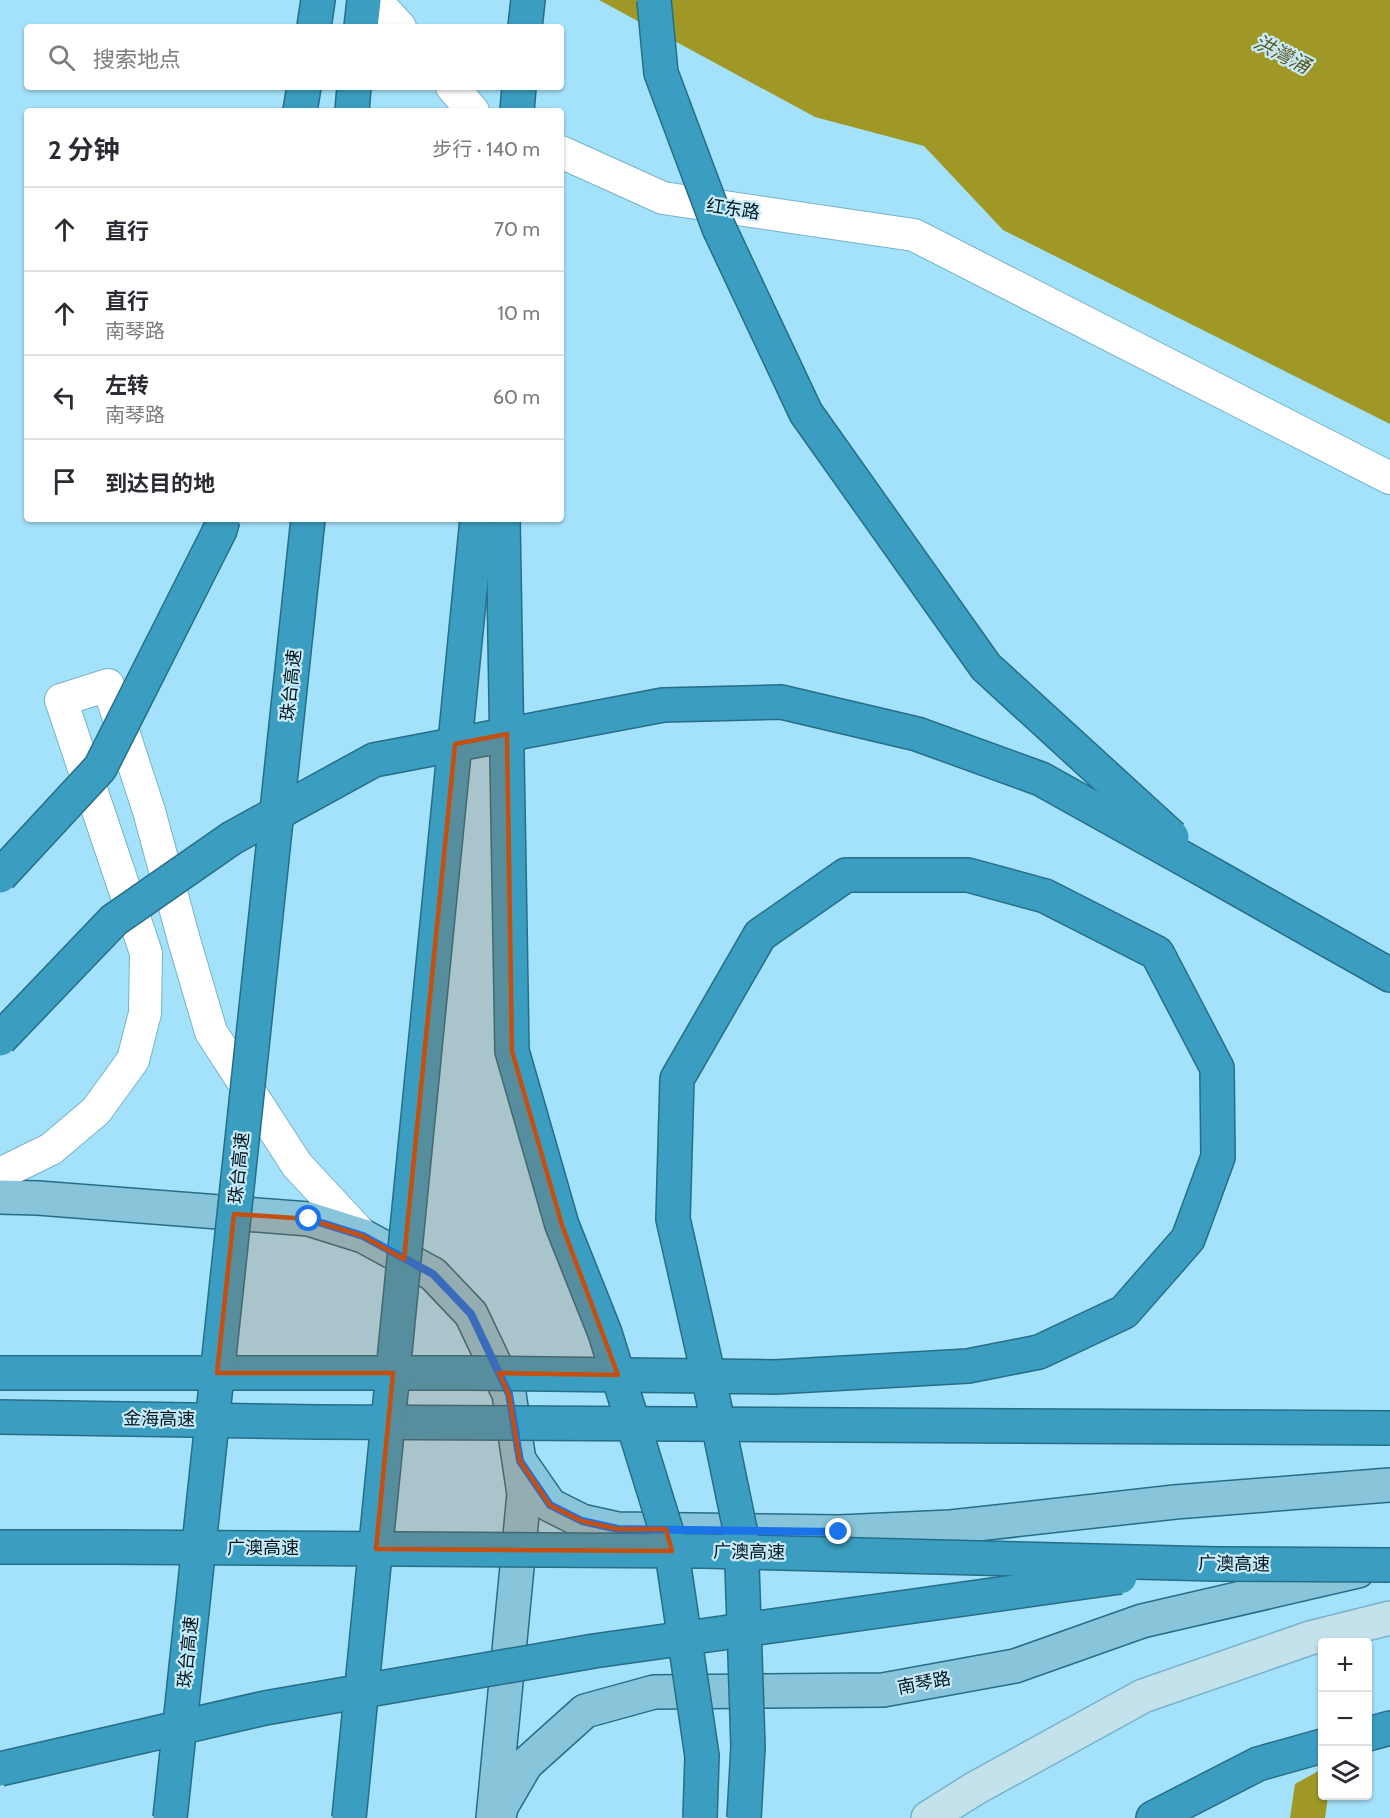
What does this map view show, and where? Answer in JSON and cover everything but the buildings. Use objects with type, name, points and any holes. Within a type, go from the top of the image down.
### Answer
[{"type":"highway","points":[[314,24],[318,0]]},
{"type":"highway","points":[[361,24],[364,0]]},
{"type":"highway","points":[[525,24],[528,0]]},
{"type":"highway","points":[[654,0],[661,73],[665,84],[719,228],[806,414],[986,667],[1213,875]]},
{"type":"highway","points":[[300,108],[304,90]]},
{"type":"highway","points":[[352,108],[354,90]]},
{"type":"highway","points":[[517,108],[519,90]]},
{"type":"highway","points":[[0,876],[100,768],[220,530],[221,522]]},
{"type":"highway","name":"珠台高速","points":[[170,1818],[308,522]]},
{"type":"highway","points":[[349,1818],[477,522]]},
{"type":"highway","points":[[503,522],[512,1051],[562,1225],[605,1333],[671,1546],[702,1756],[700,1818]]},
{"type":"highway","points":[[0,1039],[114,920],[232,838],[374,760],[663,705],[781,702],[917,734],[1041,779],[1390,975]]},
{"type":"highway","points":[[0,1373],[507,1373],[530,1374],[589,1374],[682,1376],[705,1376],[717,1376],[728,1376],[740,1376],[775,1377],[968,1366],[1039,1352],[1124,1312],[1188,1239],[1218,1157],[1217,1068],[1157,953],[1045,896],[968,875],[846,875],[760,935],[677,1079],[673,1219],[706,1365],[708,1376],[711,1387],[741,1534],[748,1747],[744,1818]]},
{"type":"highway","name":"金海高速","points":[[0,1417],[318,1422],[1390,1428]]},
{"type":"highway","name":"广澳高速","points":[[0,1547],[703,1551],[1216,1564],[1390,1565]]},
{"type":"highway","points":[[0,1769],[265,1708],[582,1653],[1216,1564]]},
{"type":"highway","points":[[1372,1733],[1390,1728]]},
{"type":"highway","points":[[1153,1818],[1258,1764],[1318,1747]]},
{"type":"main road","points":[[0,1197],[309,1219],[363,1236],[433,1274],[471,1314],[509,1394],[524,1494],[493,1818]]},
{"type":"main road","points":[[520,1461],[550,1505],[582,1521],[618,1529],[839,1532],[951,1527],[1175,1502],[1390,1485]]},
{"type":"main road","name":"南琴路","points":[[499,1818],[501,1807],[526,1764],[585,1711],[654,1692],[884,1690],[1015,1666],[1142,1621],[1390,1565]]},
{"type":"main road","points":[[928,1818],[974,1789],[1143,1696],[1310,1638],[1390,1618]]},
{"type":"street","points":[[375,0],[397,24]]},
{"type":"street","points":[[455,90],[470,108]]},
{"type":"street","name":"红东路","points":[[564,153],[663,198],[914,235],[1390,478]]},
{"type":"street","points":[[0,1174],[51,1149],[96,1111],[133,1060],[146,1013],[146,953],[61,700],[108,685],[149,811],[211,1032],[297,1165],[363,1236]]},
{"type":"highlighted area","points":[[507,734],[512,1051],[562,1225],[618,1375],[499,1373],[509,1394],[520,1461],[550,1505],[582,1521],[618,1529],[666,1529],[672,1551],[376,1549],[393,1373],[217,1373],[234,1214],[309,1219],[363,1236],[404,1259],[455,744]]},
{"type":"water","name":"洪灣涌","points":[[599,0],[1390,0],[1390,424],[1003,230],[924,146],[815,117]]},
{"type":"water","points":[[1318,1771],[1318,1800],[1327,1800],[1325,1818],[1290,1818],[1295,1784]]},
{"type":"route","points":[[309,1219],[363,1236],[433,1274],[471,1314],[509,1394],[520,1461],[550,1505],[582,1521],[618,1529],[839,1532]]}]
